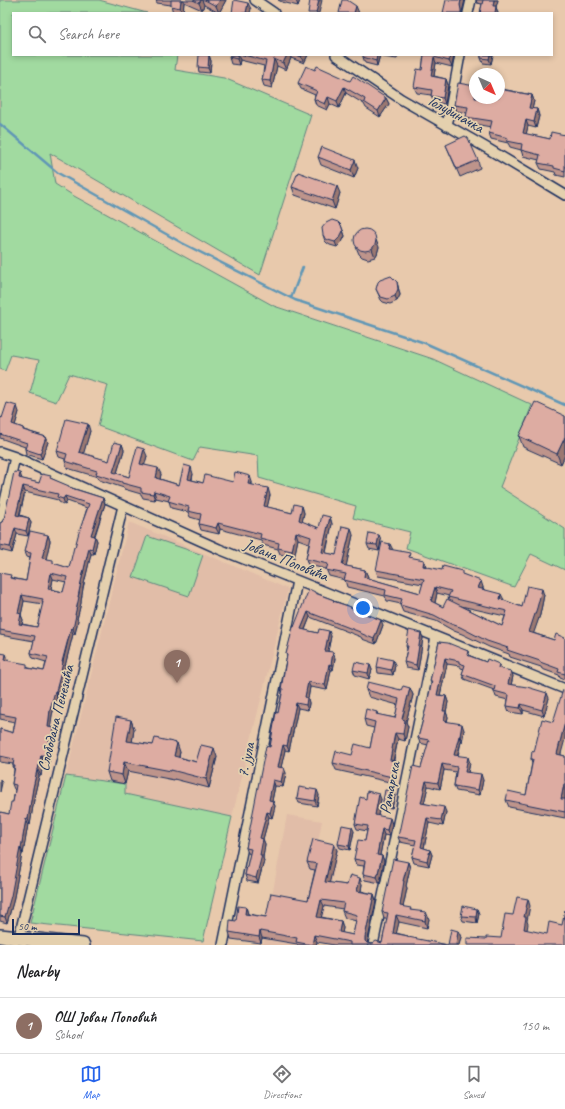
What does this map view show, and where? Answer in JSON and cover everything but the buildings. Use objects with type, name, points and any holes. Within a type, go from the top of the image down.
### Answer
[{"type":"main road","points":[[0,936],[82,945]]},
{"type":"street","points":[[256,0],[273,12]]},
{"type":"street","points":[[468,12],[471,0]]},
{"type":"street","name":"Голубиначка","points":[[337,56],[401,100],[485,147],[565,195]]},
{"type":"street","points":[[447,126],[460,56]]},
{"type":"street","name":"Јована Поповића","points":[[0,452],[15,457],[219,549],[565,689]]},
{"type":"street","points":[[0,523],[15,457]]},
{"type":"street","name":"Слободана Пенезића","points":[[19,937],[123,506]]},
{"type":"street","name":"7. јула","points":[[223,945],[298,581]]},
{"type":"street","name":"Ратарска","points":[[373,945],[436,637]]},
{"type":"shaded area","points":[[129,522],[288,589],[232,817],[124,794],[125,784],[66,776]]},
{"type":"shaded area","points":[[287,815],[322,821],[318,841],[340,845],[317,945],[263,945]]},
{"type":"green space","points":[[0,0],[99,0],[143,12],[12,12],[12,56],[177,56],[175,70],[224,78],[311,115],[260,275],[50,153],[55,184],[74,196],[274,306],[433,359],[532,405],[500,487],[565,529],[565,570],[531,554],[514,587],[406,548],[410,532],[353,518],[356,506],[259,478],[258,456],[200,447],[193,461],[98,426],[108,385],[69,374],[56,402],[30,393],[39,360],[11,355],[5,371],[0,369]]},
{"type":"green space","points":[[147,536],[203,555],[189,596],[133,577]]},
{"type":"green space","points":[[66,776],[125,784],[125,794],[232,817],[203,941],[30,923]]},
{"type":"waterway","points":[[0,124],[58,173],[182,243],[295,300],[425,343],[565,405]]},
{"type":"waterway","points":[[291,298],[303,267]]},
{"type":"place","name":"ОШ Јован Поповић","points":[[177,683]]}]
